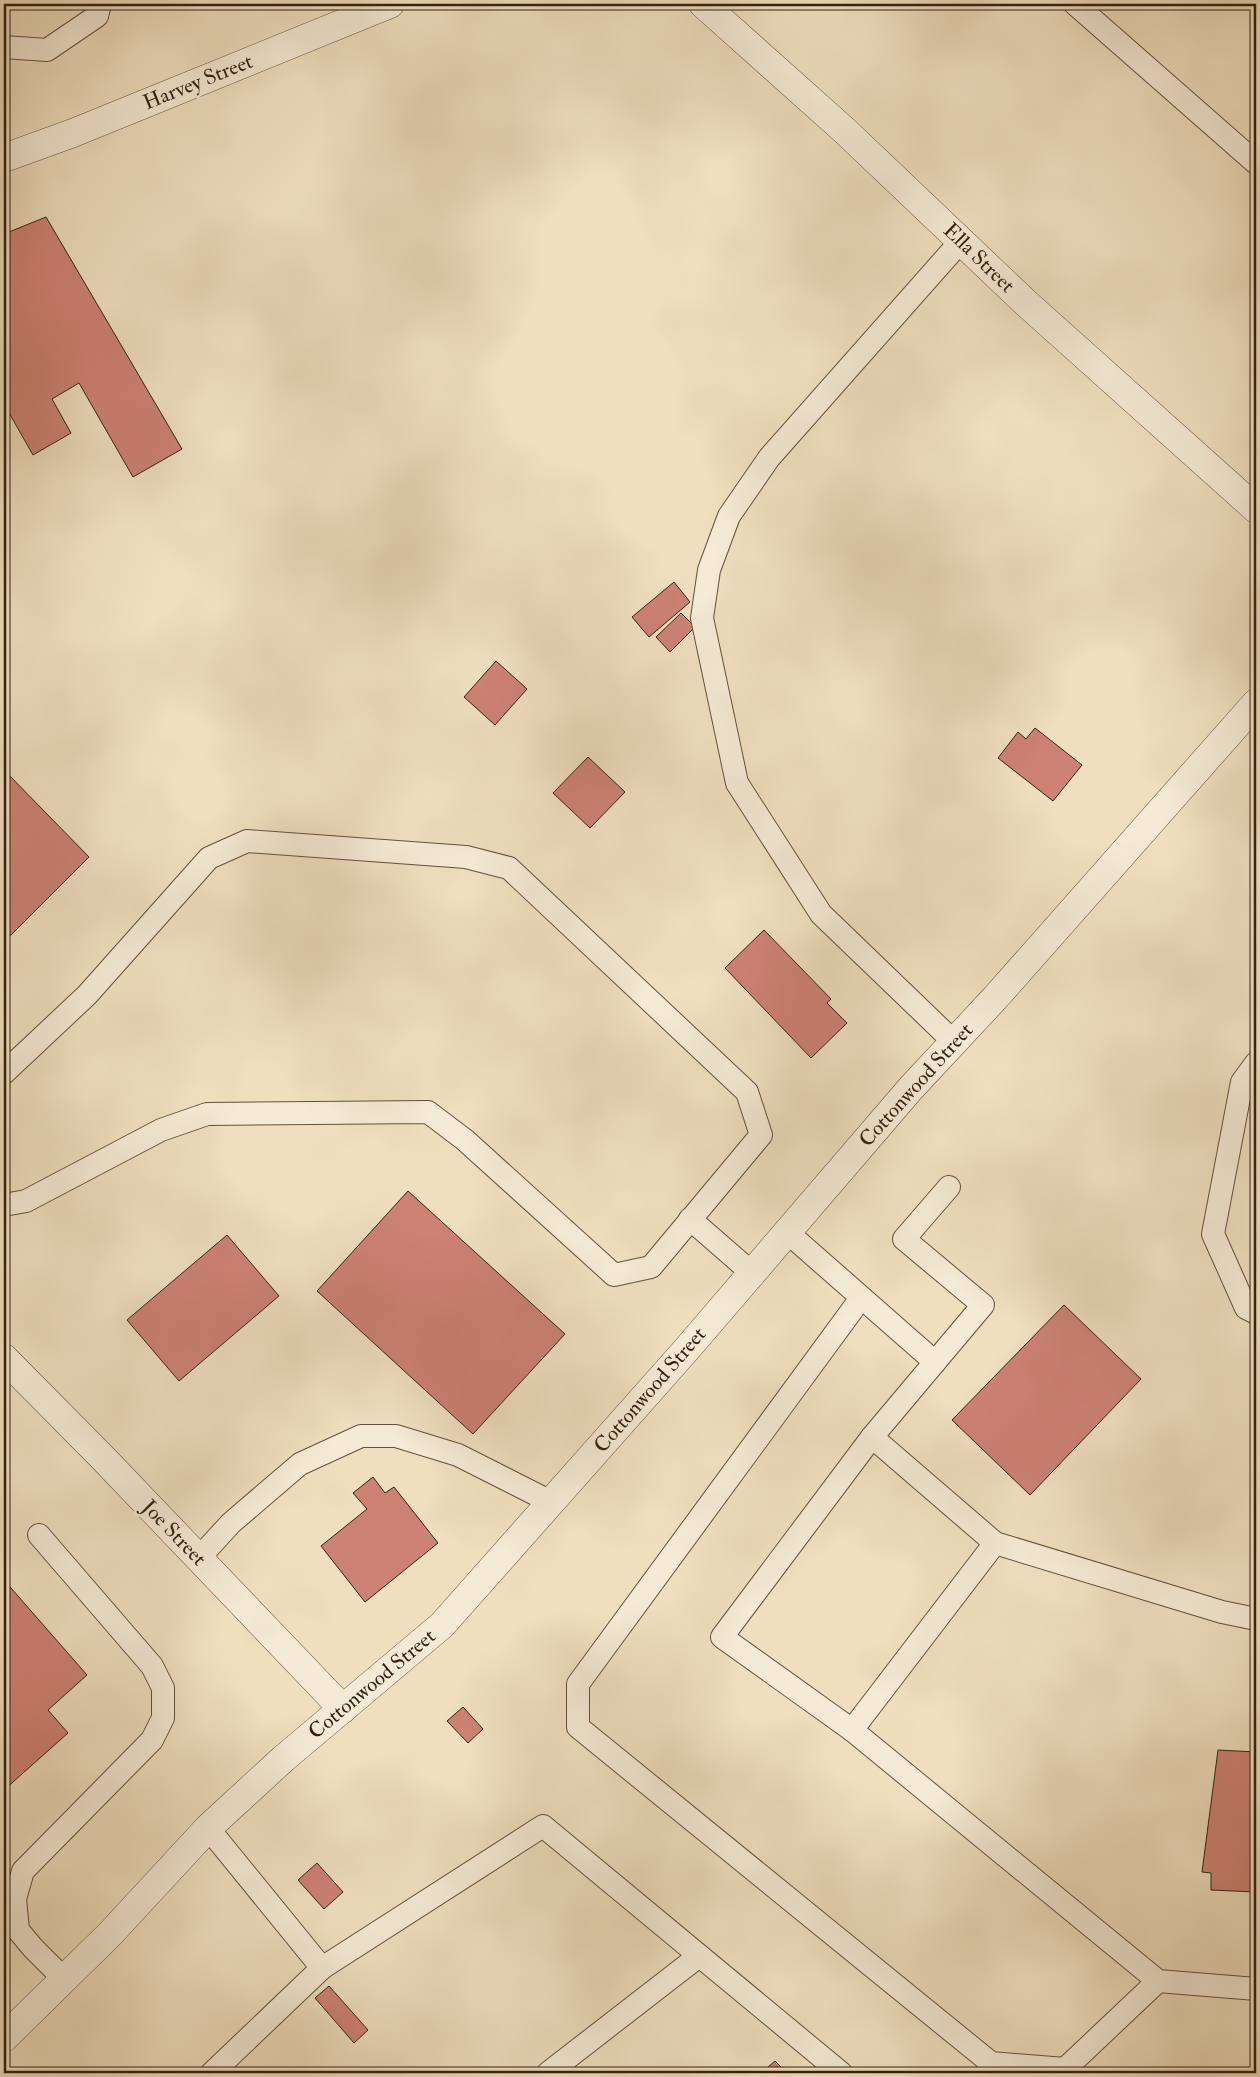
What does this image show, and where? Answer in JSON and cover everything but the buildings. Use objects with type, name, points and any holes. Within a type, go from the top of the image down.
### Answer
[{"type":"street","name":"Harvey Street","points":[[4,158],[73,133],[390,4]]},
{"type":"street","name":"Ella Street","points":[[703,4],[844,130],[1026,303],[1256,509]]},
{"type":"street","name":"Cottonwood Street","points":[[4,2038],[110,1934],[208,1828],[283,1759],[442,1625],[552,1502],[911,1088],[1179,792],[1256,703]]},
{"type":"street","name":"Joe Street","points":[[4,1358],[343,1709]]},
{"type":"lane","points":[[4,47],[48,50],[97,16],[100,4]]},
{"type":"lane","points":[[1075,4],[1256,162]]},
{"type":"lane","points":[[954,1042],[821,914],[737,783],[702,618],[709,570],[729,516],[769,458],[961,241]]},
{"type":"lane","points":[[4,1073],[87,995],[209,858],[247,841],[466,857],[509,868],[747,1092],[762,1134],[651,1267],[614,1275],[465,1140],[428,1112],[207,1114],[162,1130],[26,1201],[4,1206]]},
{"type":"lane","points":[[1256,1063],[1242,1082],[1213,1234],[1246,1308],[1256,1313]]},
{"type":"lane","points":[[949,1187],[904,1239],[982,1305],[872,1437],[722,1637],[852,1730],[1158,1981],[1256,1989]]},
{"type":"lane","points":[[690,1219],[752,1273]]},
{"type":"lane","points":[[787,1232],[935,1362]]},
{"type":"lane","points":[[861,1298],[578,1684],[578,1727],[991,2063],[1065,2069],[1158,1981]]},
{"type":"lane","points":[[198,1558],[231,1523],[300,1464],[361,1436],[396,1436],[458,1455],[552,1502]]},
{"type":"lane","points":[[872,1437],[995,1542],[1222,1612],[1256,1619]]},
{"type":"lane","points":[[39,1535],[152,1666],[163,1688],[163,1718],[152,1740],[23,1871],[15,1900],[18,1930],[64,1979]]},
{"type":"lane","points":[[852,1730],[995,1542]]},
{"type":"lane","points":[[216,2072],[322,1968],[543,1826],[840,2073]]},
{"type":"lane","points":[[208,1828],[322,1968]]},
{"type":"lane","points":[[548,2073],[699,1956]]}]
